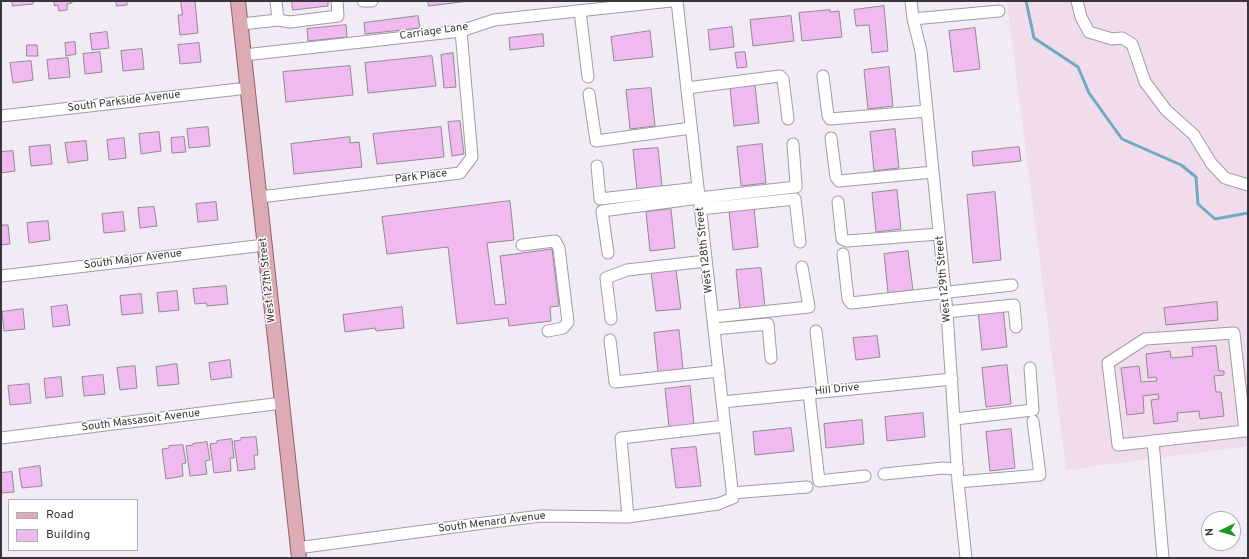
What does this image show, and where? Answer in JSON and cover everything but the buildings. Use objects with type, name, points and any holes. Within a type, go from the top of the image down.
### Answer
[{"type":"main road","name":"West 127th Street","points":[[238,1],[298,553]]},
{"type":"street","points":[[276,1],[278,20]]},
{"type":"street","points":[[241,24],[278,20],[290,22],[338,16],[336,1]]},
{"type":"street","points":[[363,1],[372,1]]},
{"type":"street","name":"Carriage Lane","points":[[244,55],[461,31],[494,20],[671,1]]},
{"type":"street","name":"West 128th Street","points":[[677,1],[732,496]]},
{"type":"street","name":"West 129th Street","points":[[911,1],[913,19],[921,51],[947,312],[958,482],[966,558]]},
{"type":"street","points":[[1076,1],[1081,17],[1089,32],[1112,39],[1122,38],[1132,44],[1145,82],[1166,110],[1194,135],[1211,163],[1225,178],[1248,185]]},
{"type":"street","points":[[580,11],[588,77]]},
{"type":"street","points":[[913,19],[999,11]]},
{"type":"street","name":"Park Place","points":[[260,197],[460,173],[472,157],[461,31]]},
{"type":"street","points":[[687,88],[780,76],[783,79],[788,119]]},
{"type":"street","points":[[824,76],[828,116],[830,119],[927,111]]},
{"type":"street","name":"South Parkside Avenue","points":[[1,116],[248,88]]},
{"type":"street","points":[[589,94],[596,141],[691,128]]},
{"type":"street","points":[[831,138],[836,177],[839,181],[933,172]]},
{"type":"street","points":[[608,253],[602,211],[796,187],[793,144]]},
{"type":"street","points":[[597,166],[600,199],[795,199],[800,242]]},
{"type":"street","points":[[838,202],[842,239],[846,241],[939,234]]},
{"type":"street","points":[[522,245],[555,241],[559,248],[568,322],[563,328],[548,331]]},
{"type":"street","name":"South Major Avenue","points":[[1,276],[265,245]]},
{"type":"street","points":[[843,254],[848,299],[851,303],[1012,285]]},
{"type":"street","points":[[611,319],[606,278],[627,270],[706,262]]},
{"type":"street","points":[[713,317],[808,307],[802,267]]},
{"type":"street","points":[[947,312],[1014,305],[1016,327]]},
{"type":"street","points":[[714,330],[768,324],[770,358]]},
{"type":"street","points":[[816,330],[823,392]]},
{"type":"street","points":[[1234,333],[1246,430],[1153,441],[1118,445],[1108,363],[1145,339],[1234,333]]},
{"type":"street","points":[[610,340],[615,382],[719,371]]},
{"type":"street","points":[[954,419],[1033,410],[1030,368]]},
{"type":"street","name":"Hill Drive","points":[[722,402],[952,378]]},
{"type":"street","points":[[809,393],[819,481],[865,476]]},
{"type":"street","name":"South Massasoit Avenue","points":[[1,438],[282,403]]},
{"type":"street","points":[[958,482],[1040,475],[1033,421]]},
{"type":"street","points":[[628,517],[621,438],[725,426]]},
{"type":"street","points":[[1153,441],[1163,558]]},
{"type":"street","points":[[884,474],[943,468],[958,469]]},
{"type":"street","name":"South Menard Avenue","points":[[298,553],[484,523],[541,516],[628,517],[718,504],[732,496],[807,487]]},
{"type":"shaded area","points":[[1007,1],[1248,1],[1248,446],[1066,470]]},
{"type":"waterway","points":[[1026,1],[1034,38],[1078,67],[1089,93],[1122,139],[1181,165],[1196,177],[1198,204],[1215,219],[1248,213]]}]
